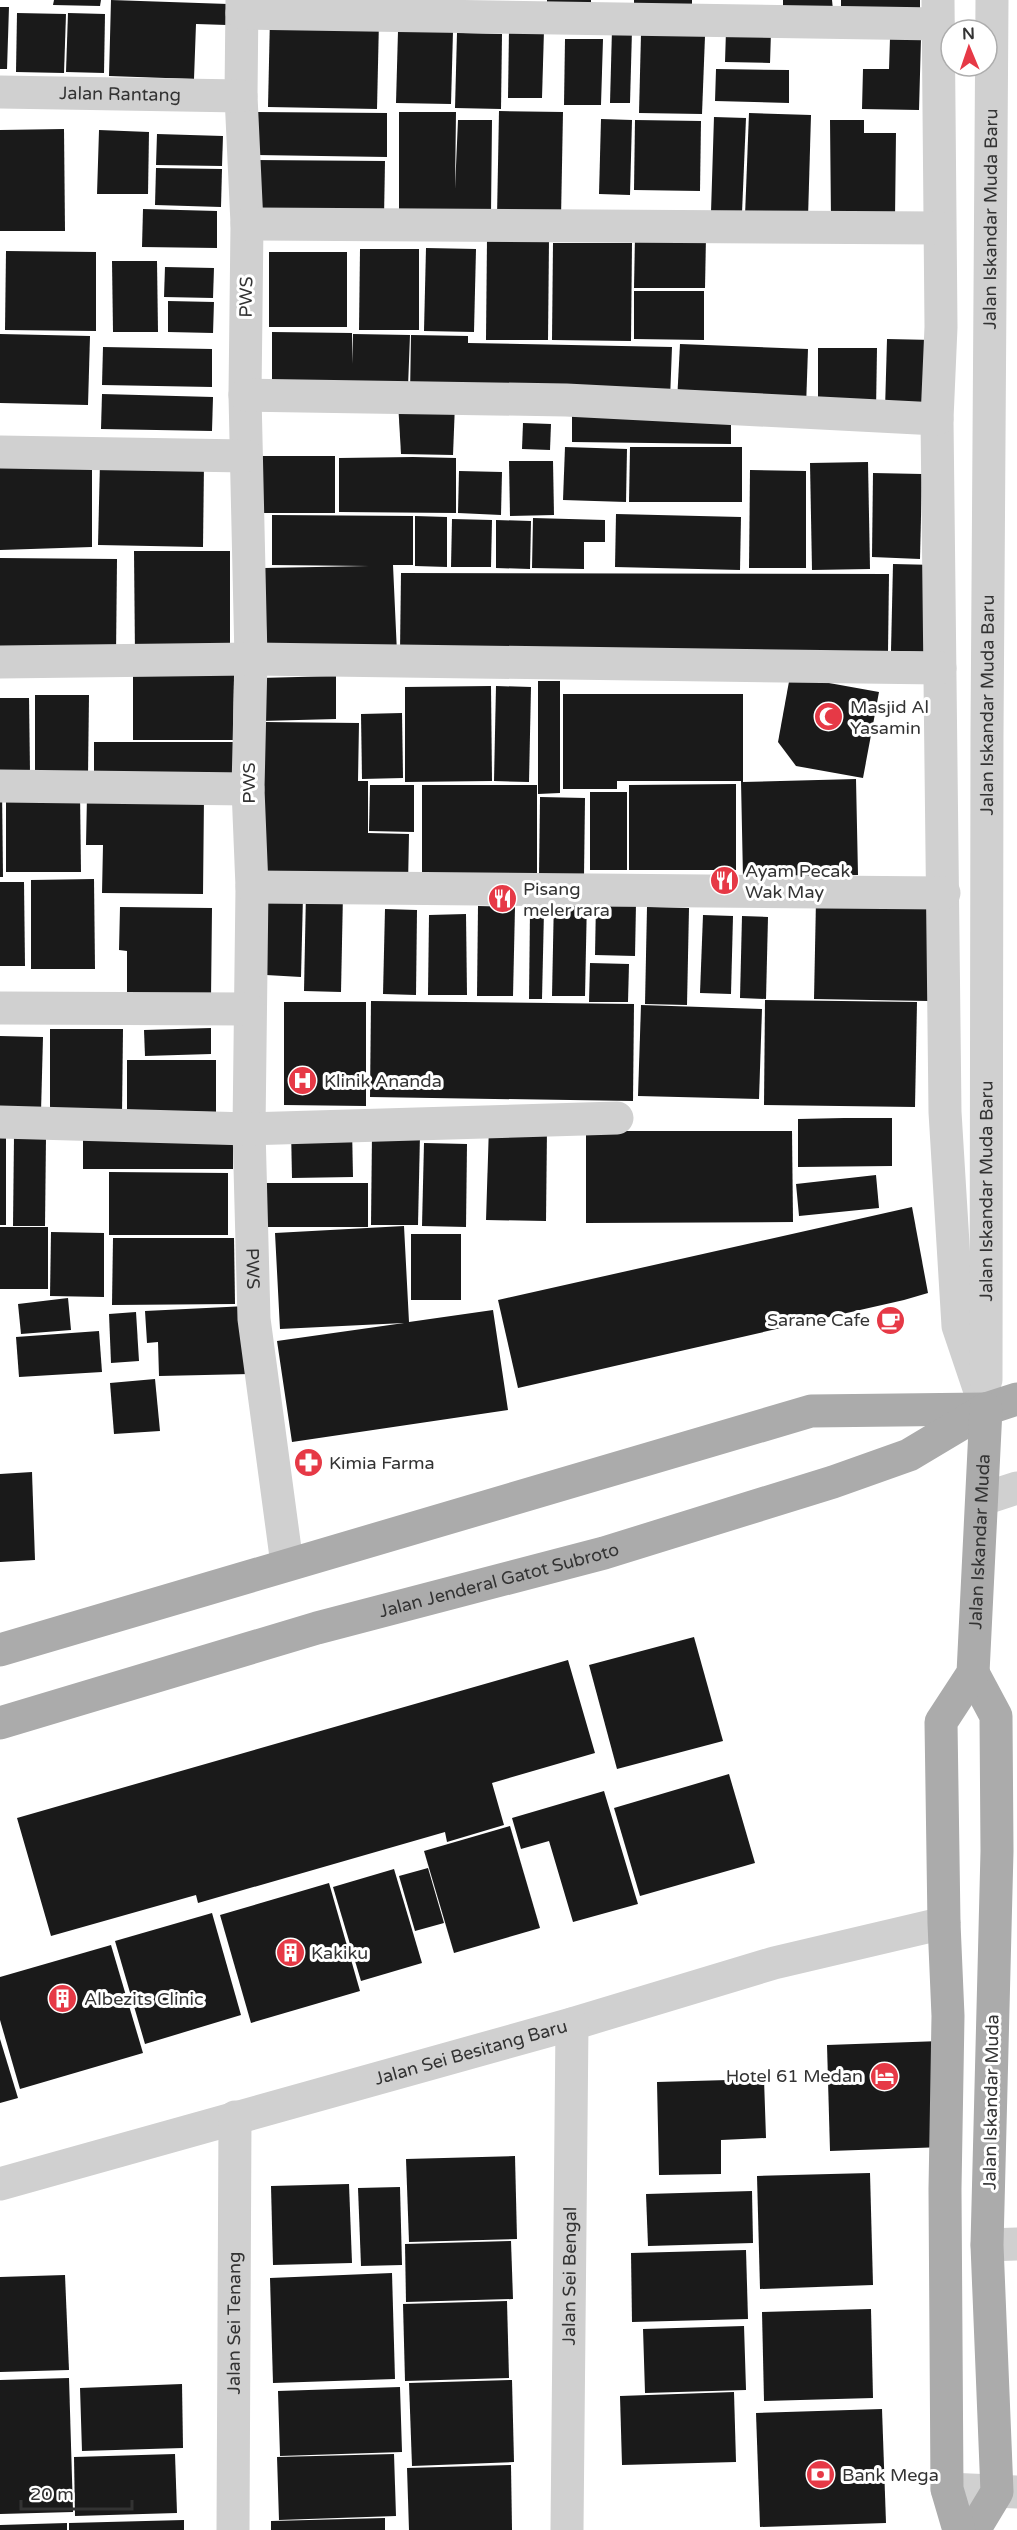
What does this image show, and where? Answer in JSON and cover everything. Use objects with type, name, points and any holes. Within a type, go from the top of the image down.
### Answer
[{"type":"main road","name":"Jalan Jenderal Gatot Subroto","points":[[0,1723],[317,1628],[604,1553],[832,1482],[909,1455],[986,1409],[1017,1399]]},
{"type":"main road","name":"Jalan Jenderal Gatot Subroto","points":[[0,1650],[811,1411],[986,1409]]},
{"type":"main road","name":"Jalan Iskandar Muda","points":[[959,2530],[947,2489],[945,2189],[948,2016],[941,1722],[973,1673],[986,1409]]},
{"type":"main road","name":"Jalan Iskandar Muda","points":[[973,1673],[996,1716],[1007,1850],[988,2191],[1002,2244],[1007,2492]]},
{"type":"main road","points":[[945,2189],[988,2191]]},
{"type":"main road","points":[[974,2530],[1007,2492]]},
{"type":"street","name":"Jalan Iskandar Muda Baru","points":[[986,1409],[987,735],[992,0]]},
{"type":"street","points":[[242,6],[938,12],[941,327],[937,419],[945,1112],[958,1326],[986,1409]]},
{"type":"street","name":"PWS","points":[[242,6],[241,96],[247,224],[245,395],[251,659],[248,789],[252,887],[249,1129],[254,1319],[287,1564]]},
{"type":"street","name":"Jalan Rantang","points":[[0,92],[241,96]]},
{"type":"street","points":[[247,224],[939,228]]},
{"type":"street","points":[[245,395],[566,400],[937,419]]},
{"type":"street","points":[[0,452],[246,456]]},
{"type":"street","points":[[0,662],[251,659],[940,668]]},
{"type":"street","points":[[941,735],[987,735]]},
{"type":"street","points":[[0,786],[248,789]]},
{"type":"street","points":[[252,887],[944,893]]},
{"type":"street","points":[[0,1008],[249,1009]]},
{"type":"street","points":[[0,1122],[249,1129],[617,1118]]},
{"type":"street","points":[[983,1499],[1017,1488]]},
{"type":"street","name":"Jalan Sei Besitang Baru","points":[[0,2184],[572,2024],[774,1962],[944,1923]]},
{"type":"street","name":"Jalan Sei Bengal","points":[[567,2530],[572,2024]]},
{"type":"street","name":"Jalan Sei Tenang","points":[[233,2530],[235,2117]]},
{"type":"street","points":[[947,2489],[1007,2492]]},
{"type":"building","points":[[54,0],[101,0],[100,6],[53,5]]},
{"type":"building","points":[[111,0],[228,4],[227,25],[196,24],[194,79],[109,76]]},
{"type":"building","points":[[547,0],[591,0],[591,8],[547,8]]},
{"type":"building","points":[[634,0],[692,0],[692,8],[634,8]]},
{"type":"building","points":[[783,0],[832,0],[833,10],[783,11]]},
{"type":"building","points":[[841,0],[920,0],[920,15],[841,17]]},
{"type":"building","points":[[0,7],[9,7],[7,69],[0,69]]},
{"type":"building","points":[[17,13],[66,14],[64,73],[16,72]]},
{"type":"building","points":[[68,13],[105,14],[104,73],[66,72]]},
{"type":"building","points":[[270,17],[379,20],[377,109],[268,107]]},
{"type":"building","points":[[509,29],[544,30],[542,98],[508,98]]},
{"type":"building","points":[[612,29],[632,30],[630,103],[610,103]]},
{"type":"building","points":[[726,30],[771,31],[770,63],[725,62]]},
{"type":"building","points":[[398,31],[453,31],[451,104],[396,103]]},
{"type":"building","points":[[457,33],[502,34],[501,109],[455,108]]},
{"type":"building","points":[[641,34],[705,36],[702,114],[639,113]]},
{"type":"building","points":[[890,38],[921,38],[919,110],[862,109],[863,69],[889,69]]},
{"type":"building","points":[[565,39],[603,39],[601,105],[564,105]]},
{"type":"building","points":[[716,69],[789,70],[789,103],[715,101]]},
{"type":"building","points":[[499,111],[563,112],[561,218],[497,217]]},
{"type":"building","points":[[256,112],[387,113],[387,157],[256,155]]},
{"type":"building","points":[[399,112],[456,112],[455,189],[458,120],[492,120],[491,214],[399,221]]},
{"type":"building","points":[[749,113],[811,115],[808,218],[745,216]]},
{"type":"building","points":[[714,117],[746,118],[742,213],[711,212]]},
{"type":"building","points":[[601,119],[632,120],[630,195],[599,194]]},
{"type":"building","points":[[635,120],[701,121],[700,191],[634,190]]},
{"type":"building","points":[[830,120],[864,120],[864,133],[896,133],[895,219],[831,220]]},
{"type":"building","points":[[64,129],[65,231],[0,231],[0,130]]},
{"type":"building","points":[[99,130],[149,132],[148,194],[97,194]]},
{"type":"building","points":[[157,134],[223,136],[222,166],[156,165]]},
{"type":"building","points":[[252,160],[385,161],[384,218],[252,217]]},
{"type":"building","points":[[156,168],[222,169],[221,207],[155,205]]},
{"type":"building","points":[[143,209],[217,211],[217,248],[142,247]]},
{"type":"building","points":[[635,236],[706,236],[705,288],[634,288]]},
{"type":"building","points":[[487,239],[549,240],[548,340],[486,340]]},
{"type":"building","points":[[553,243],[632,243],[631,341],[552,340]]},
{"type":"building","points":[[426,248],[476,249],[474,332],[424,331]]},
{"type":"building","points":[[360,249],[419,249],[419,330],[359,330]]},
{"type":"building","points":[[6,251],[96,252],[96,331],[5,330]]},
{"type":"building","points":[[269,252],[347,252],[347,327],[269,327]]},
{"type":"building","points":[[112,261],[157,261],[158,332],[113,332]]},
{"type":"building","points":[[165,267],[214,268],[213,298],[164,297]]},
{"type":"building","points":[[634,291],[704,291],[704,340],[634,339]]},
{"type":"building","points":[[168,301],[214,302],[213,333],[168,332]]},
{"type":"building","points":[[272,332],[352,333],[352,364],[353,334],[410,335],[408,387],[272,387]]},
{"type":"building","points":[[0,334],[90,336],[88,405],[0,403]]},
{"type":"building","points":[[411,335],[468,336],[468,343],[672,347],[670,400],[410,395]]},
{"type":"building","points":[[887,339],[933,340],[932,412],[885,410]]},
{"type":"building","points":[[680,344],[808,349],[806,407],[677,402]]},
{"type":"building","points":[[103,347],[212,349],[212,387],[102,385]]},
{"type":"building","points":[[818,348],[877,348],[876,411],[818,411]]},
{"type":"building","points":[[102,394],[213,397],[212,431],[101,429]]},
{"type":"building","points":[[398,402],[455,404],[453,455],[401,454]]},
{"type":"building","points":[[572,410],[731,412],[731,444],[572,442]]},
{"type":"building","points":[[523,423],[551,424],[550,450],[522,449]]},
{"type":"building","points":[[565,447],[627,449],[626,502],[563,500]]},
{"type":"building","points":[[630,447],[742,447],[742,502],[629,502]]},
{"type":"building","points":[[262,456],[335,456],[335,513],[262,513]]},
{"type":"building","points":[[0,458],[92,461],[92,547],[0,550]]},
{"type":"building","points":[[339,458],[456,458],[456,513],[339,512]]},
{"type":"building","points":[[509,461],[553,461],[554,515],[510,516]]},
{"type":"building","points":[[100,462],[204,463],[203,547],[98,545]]},
{"type":"building","points":[[868,462],[870,569],[812,570],[810,463]]},
{"type":"building","points":[[750,470],[806,471],[806,568],[749,568]]},
{"type":"building","points":[[459,471],[502,472],[501,515],[458,513]]},
{"type":"building","points":[[873,473],[922,474],[920,559],[872,557]]},
{"type":"building","points":[[616,514],[741,517],[740,570],[615,567]]},
{"type":"building","points":[[272,515],[413,516],[413,565],[393,565],[397,653],[267,656],[264,568],[369,566],[272,565]]},
{"type":"building","points":[[415,516],[447,517],[447,567],[415,566]]},
{"type":"building","points":[[533,518],[605,520],[605,542],[584,542],[584,569],[532,568]]},
{"type":"building","points":[[452,519],[492,520],[491,567],[451,567]]},
{"type":"building","points":[[496,520],[531,521],[530,569],[496,568]]},
{"type":"building","points":[[134,551],[230,551],[230,655],[135,656]]},
{"type":"building","points":[[0,558],[117,559],[116,656],[0,656]]},
{"type":"building","points":[[893,564],[936,565],[934,652],[891,651]]},
{"type":"building","points":[[401,573],[889,574],[888,652],[400,652]]},
{"type":"building","points":[[133,675],[234,675],[233,740],[133,740]]},
{"type":"building","points":[[336,676],[336,719],[261,721],[260,678]]},
{"type":"building","name":"Masjid Al Yasamin","points":[[790,676],[879,692],[863,778],[796,766],[778,742]]},
{"type":"building","points":[[538,681],[560,681],[560,793],[538,794]]},
{"type":"building","points":[[491,686],[492,781],[405,782],[405,687]]},
{"type":"building","points":[[496,686],[531,687],[529,782],[494,781]]},
{"type":"building","points":[[563,694],[743,694],[743,782],[856,779],[858,875],[743,878],[741,781],[617,781],[617,789],[563,789]]},
{"type":"building","points":[[35,695],[89,695],[88,775],[35,775]]},
{"type":"building","points":[[0,698],[29,698],[30,772],[0,771]]},
{"type":"building","points":[[402,713],[403,778],[362,779],[361,714]]},
{"type":"building","points":[[264,722],[359,723],[358,781],[368,781],[368,833],[409,834],[408,885],[262,883]]},
{"type":"building","points":[[94,742],[238,742],[237,781],[94,781]]},
{"type":"building","points":[[736,784],[736,870],[629,870],[629,785]]},
{"type":"building","points":[[370,785],[414,785],[414,832],[369,831]]},
{"type":"building","points":[[422,785],[537,785],[537,877],[422,878]]},
{"type":"building","points":[[0,788],[2,788],[3,877],[0,877]]},
{"type":"building","points":[[80,792],[81,872],[6,872],[6,793]]},
{"type":"building","points":[[590,792],[627,792],[627,870],[590,870]]},
{"type":"building","points":[[87,795],[204,796],[203,894],[102,893],[103,845],[86,845]]},
{"type":"building","points":[[540,797],[585,798],[584,876],[539,875]]},
{"type":"building","points":[[94,879],[95,969],[31,969],[31,880]]},
{"type":"building","points":[[0,882],[24,882],[25,966],[0,966]]},
{"type":"building","points":[[306,892],[343,893],[341,992],[304,991]]},
{"type":"building","points":[[268,895],[303,896],[301,977],[266,975]]},
{"type":"building","points":[[554,897],[587,898],[585,996],[552,996]]},
{"type":"building","points":[[816,900],[930,902],[928,1001],[814,999]]},
{"type":"building","points":[[596,902],[636,903],[635,956],[595,955]]},
{"type":"building","points":[[478,906],[515,907],[513,996],[477,996]]},
{"type":"building","points":[[120,907],[212,908],[211,999],[127,999],[127,951],[119,950]]},
{"type":"building","points":[[647,907],[689,908],[687,1005],[645,1004]]},
{"type":"building","points":[[385,909],[417,910],[416,995],[383,994]]},
{"type":"building","points":[[530,910],[544,910],[542,999],[529,999]]},
{"type":"building","points":[[466,914],[467,995],[428,995],[429,915]]},
{"type":"building","points":[[703,915],[733,916],[731,994],[700,993]]},
{"type":"building","points":[[742,916],[768,917],[766,999],[740,998]]},
{"type":"building","points":[[590,963],[629,964],[628,1002],[589,1002]]},
{"type":"building","points":[[765,1000],[917,1002],[915,1107],[764,1105]]},
{"type":"building","points":[[371,1001],[634,1004],[633,1101],[370,1097]]},
{"type":"building","points":[[284,1002],[366,1002],[366,1106],[284,1105]]},
{"type":"building","points":[[641,1005],[762,1009],[759,1099],[638,1096]]},
{"type":"building","points":[[211,1028],[211,1054],[145,1056],[144,1030]]},
{"type":"building","points":[[50,1029],[123,1029],[122,1115],[50,1115]]},
{"type":"building","points":[[0,1036],[43,1037],[41,1112],[0,1111]]},
{"type":"building","points":[[127,1060],[216,1060],[216,1112],[127,1111]]},
{"type":"building","points":[[892,1118],[892,1166],[798,1167],[798,1119]]},
{"type":"building","points":[[489,1126],[547,1128],[546,1221],[486,1220]]},
{"type":"building","points":[[352,1128],[353,1177],[292,1178],[291,1129]]},
{"type":"building","points":[[586,1131],[792,1131],[793,1222],[586,1223]]},
{"type":"building","points":[[372,1134],[420,1134],[418,1225],[371,1225]]},
{"type":"building","points":[[14,1136],[46,1136],[45,1226],[13,1226]]},
{"type":"building","points":[[0,1137],[6,1137],[6,1225],[0,1225]]},
{"type":"building","points":[[83,1138],[233,1138],[233,1169],[83,1169]]},
{"type":"building","points":[[424,1143],[467,1144],[466,1227],[422,1226]]},
{"type":"building","points":[[109,1172],[228,1173],[228,1235],[109,1235]]},
{"type":"building","points":[[876,1175],[879,1208],[799,1216],[796,1184]]},
{"type":"building","points":[[261,1183],[368,1183],[368,1227],[261,1227]]},
{"type":"building","points":[[912,1207],[928,1293],[518,1388],[498,1300]]},
{"type":"building","points":[[404,1226],[409,1322],[493,1310],[508,1410],[292,1442],[277,1341],[404,1323],[280,1329],[275,1233]]},
{"type":"building","points":[[0,1227],[48,1227],[48,1289],[0,1289]]},
{"type":"building","points":[[51,1232],[104,1233],[104,1297],[50,1296]]},
{"type":"building","points":[[411,1234],[461,1234],[461,1300],[411,1300]]},
{"type":"building","points":[[113,1238],[234,1238],[235,1304],[112,1305]]},
{"type":"building","points":[[68,1298],[71,1330],[21,1334],[18,1304]]},
{"type":"building","points":[[247,1306],[250,1374],[159,1376],[158,1342],[147,1343],[145,1311]]},
{"type":"building","points":[[136,1312],[139,1361],[111,1363],[109,1314]]},
{"type":"building","points":[[99,1331],[102,1372],[19,1377],[16,1337]]},
{"type":"building","points":[[155,1379],[160,1431],[114,1434],[110,1383]]},
{"type":"building","points":[[32,1472],[35,1560],[0,1562],[0,1474]]},
{"type":"building","points":[[694,1637],[723,1741],[617,1769],[589,1665]]},
{"type":"building","points":[[568,1660],[595,1753],[492,1783],[504,1825],[447,1842],[445,1832],[198,1903],[196,1895],[51,1936],[17,1818]]},
{"type":"building","points":[[729,1774],[755,1863],[640,1896],[614,1808]]},
{"type":"building","points":[[604,1791],[638,1904],[573,1922],[549,1841],[521,1849],[512,1818]]},
{"type":"building","points":[[510,1826],[540,1928],[454,1953],[424,1851]]},
{"type":"building","points":[[428,1868],[444,1923],[415,1931],[399,1876]]},
{"type":"building","points":[[394,1869],[422,1963],[361,1981],[333,1887]]},
{"type":"building","name":"Kakiku","points":[[329,1883],[360,1991],[251,2023],[220,1915]]},
{"type":"building","points":[[212,1913],[241,2015],[145,2044],[115,1941]]},
{"type":"building","name":"Albezits Clinic","points":[[111,1945],[143,2053],[20,2089],[0,2020],[0,1977]]},
{"type":"building","points":[[0,2039],[18,2098],[0,2103]]},
{"type":"building","points":[[941,2041],[944,2147],[830,2151],[827,2045]]},
{"type":"building","points":[[764,2079],[766,2138],[721,2140],[721,2174],[659,2175],[657,2082]]},
{"type":"building","points":[[515,2156],[517,2239],[409,2242],[406,2159]]},
{"type":"building","points":[[870,2173],[873,2285],[760,2289],[757,2176]]},
{"type":"building","points":[[349,2184],[352,2263],[273,2265],[271,2186]]},
{"type":"building","points":[[400,2187],[402,2265],[361,2266],[358,2188]]},
{"type":"building","points":[[752,2191],[753,2243],[648,2246],[646,2194]]},
{"type":"building","points":[[511,2241],[513,2299],[406,2302],[405,2244]]},
{"type":"building","points":[[746,2250],[748,2319],[632,2322],[631,2253]]},
{"type":"building","points":[[392,2273],[395,2379],[273,2383],[270,2278]]},
{"type":"building","points":[[65,2275],[69,2370],[0,2372],[0,2277]]},
{"type":"building","points":[[507,2301],[509,2378],[405,2381],[403,2304]]},
{"type":"building","points":[[871,2309],[873,2398],[764,2401],[762,2312]]},
{"type":"building","points":[[744,2326],[746,2390],[645,2393],[643,2329]]},
{"type":"building","points":[[69,2378],[73,2512],[0,2514],[0,2380]]},
{"type":"building","points":[[512,2380],[514,2462],[412,2466],[409,2383]]},
{"type":"building","points":[[182,2384],[183,2448],[82,2451],[80,2388]]},
{"type":"building","points":[[400,2387],[402,2452],[280,2456],[278,2391]]},
{"type":"building","points":[[734,2392],[736,2462],[622,2465],[620,2396]]},
{"type":"building","points":[[882,2409],[886,2523],[760,2527],[756,2413]]},
{"type":"building","points":[[175,2454],[177,2513],[75,2516],[74,2457]]},
{"type":"building","points":[[394,2454],[396,2516],[279,2520],[277,2457]]},
{"type":"building","points":[[511,2465],[512,2530],[409,2530],[407,2468]]},
{"type":"building","points":[[385,2518],[385,2530],[271,2530],[271,2521]]},
{"type":"building","points":[[184,2520],[184,2530],[69,2530],[69,2523]]},
{"type":"building","points":[[67,2523],[67,2530],[0,2530],[0,2525]]},
{"type":"place","name":"Masjid Al Yasamin","points":[[829,717]]},
{"type":"place","name":"Ayam Pecak Wak May","points":[[724,881]]},
{"type":"place","name":"Pisang meler rara","points":[[502,899]]},
{"type":"place","name":"Klinik Ananda","points":[[303,1081]]},
{"type":"place","name":"Sarane Cafe","points":[[891,1320]]},
{"type":"place","name":"Kimia Farma","points":[[308,1463]]},
{"type":"place","name":"Kakiku","points":[[290,1953]]},
{"type":"place","name":"Albezits Clinic","points":[[63,1999]]},
{"type":"place","name":"Hotel 61 Medan","points":[[884,2076]]},
{"type":"place","name":"Bank Mega","points":[[821,2475]]}]
